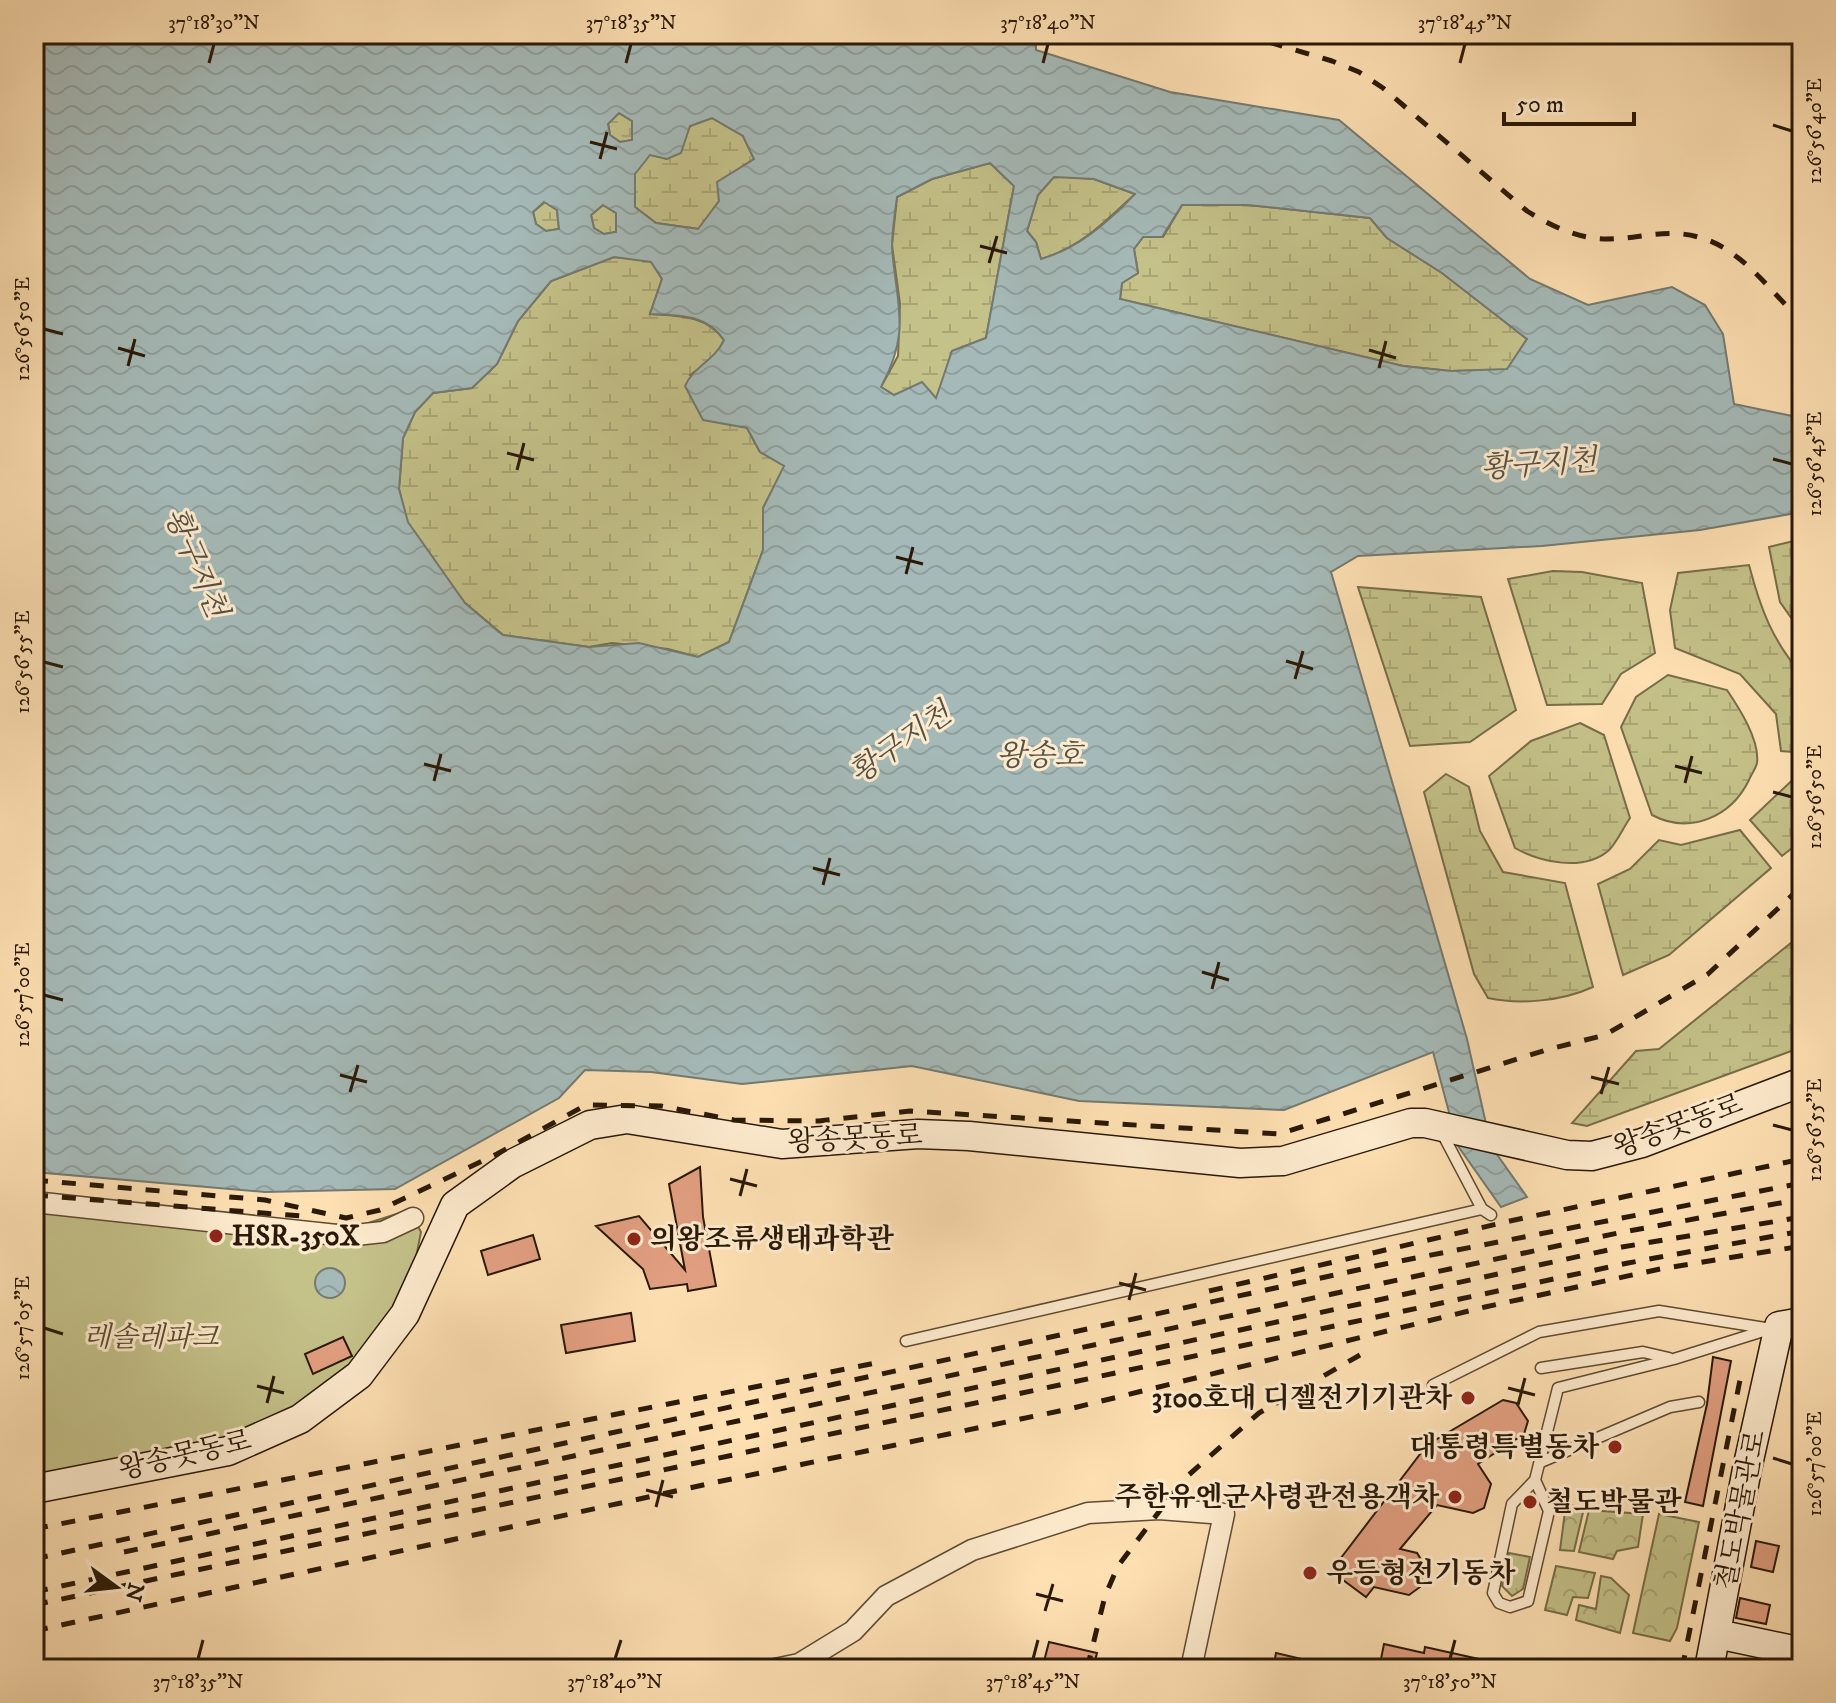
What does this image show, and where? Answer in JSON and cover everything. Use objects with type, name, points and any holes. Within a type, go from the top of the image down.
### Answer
[{"type":"street","name":"왕송못동로","points":[[34,1489],[228,1451],[300,1419],[359,1375],[405,1314],[455,1205],[512,1164],[590,1125],[627,1119],[782,1144],[918,1134],[969,1136],[1240,1163],[1283,1161],[1411,1123],[1443,1125],[1567,1155],[1592,1156],[1642,1143],[1802,1082]]},
{"type":"street","points":[[34,1202],[346,1236],[383,1232],[413,1218]]},
{"type":"street","name":"철도박물관로","points":[[1709,1669],[1747,1469],[1791,1324]]},
{"type":"street","points":[[775,1669],[799,1664],[813,1656],[853,1631],[886,1596],[972,1550],[1088,1513],[1159,1509],[1224,1514],[1191,1669]]},
{"type":"street","points":[[1717,1634],[1802,1652]]},
{"type":"lane","points":[[906,1341],[1486,1212],[1443,1125]]},
{"type":"lane","points":[[1433,1385],[1539,1332],[1659,1311],[1705,1316],[1759,1328],[1791,1324]]},
{"type":"lane","points":[[1535,1480],[1549,1511],[1528,1601],[1510,1607],[1499,1603],[1493,1593],[1512,1504],[1535,1480],[1558,1388],[1674,1359],[1791,1324]]},
{"type":"lane","points":[[1541,1368],[1643,1352],[1674,1359]]},
{"type":"lane","points":[[1541,1462],[1670,1407],[1699,1402]]},
{"type":"green space","points":[[619,113],[632,121],[633,140],[620,142],[610,135],[608,123]]},
{"type":"green space","points":[[712,118],[743,136],[754,159],[718,182],[719,201],[699,229],[656,223],[635,207],[634,174],[650,154],[667,159],[690,126]]},
{"type":"green space","points":[[990,163],[1014,186],[986,338],[952,351],[937,399],[894,395],[881,387],[898,356],[900,304],[892,245],[897,197],[932,179]]},
{"type":"green space","points":[[1054,176],[1094,179],[1135,194],[1080,241],[1041,259],[1036,242],[1027,231],[1038,195]]},
{"type":"green space","points":[[545,202],[557,210],[559,229],[546,231],[536,224],[533,212]]},
{"type":"green space","points":[[603,205],[616,213],[617,232],[604,234],[594,228],[591,215]]},
{"type":"green space","points":[[1182,205],[1248,205],[1370,218],[1387,238],[1442,273],[1527,339],[1507,370],[1451,371],[1403,366],[1120,299],[1122,283],[1138,273],[1134,249],[1143,237],[1163,237]]},
{"type":"green space","points":[[614,257],[651,261],[662,279],[650,314],[700,321],[724,340],[716,356],[690,375],[747,428],[760,452],[785,466],[763,508],[763,550],[729,642],[698,657],[668,649],[612,643],[589,647],[503,635],[465,603],[442,573],[407,522],[399,489],[403,438],[415,412],[433,393],[472,388],[497,364],[518,321],[551,281]]},
{"type":"green space","points":[[1802,539],[1802,633],[1780,602],[1769,547]]},
{"type":"green space","points":[[1749,565],[1768,623],[1802,674],[1802,730],[1793,752],[1781,751],[1776,714],[1740,674],[1675,648],[1670,610],[1678,573]]},
{"type":"green space","points":[[1553,571],[1582,572],[1642,583],[1655,653],[1621,674],[1602,704],[1547,705],[1508,579]]},
{"type":"green space","points":[[1358,587],[1481,597],[1516,710],[1470,742],[1410,746]]},
{"type":"green space","points":[[1668,675],[1727,690],[1748,725],[1757,754],[1755,769],[1732,804],[1708,819],[1695,822],[1666,821],[1652,815],[1621,727],[1636,697]]},
{"type":"green space","points":[[1580,723],[1604,735],[1630,818],[1611,848],[1598,857],[1574,863],[1549,861],[1515,848],[1489,776],[1531,741]]},
{"type":"green space","points":[[1802,771],[1802,840],[1782,856],[1750,820]]},
{"type":"green space","points":[[1446,774],[1469,787],[1480,831],[1503,872],[1565,883],[1593,987],[1568,996],[1541,1000],[1488,998],[1474,974],[1424,792]]},
{"type":"green space","points":[[1740,830],[1771,868],[1669,955],[1623,975],[1598,884],[1630,869],[1659,840],[1681,845]]},
{"type":"green space","points":[[1802,934],[1802,1047],[1587,1126],[1572,1123],[1636,1051],[1659,1049]]},
{"type":"green space","name":"레솔레파크","points":[[34,1207],[359,1226],[409,1210],[421,1232],[413,1273],[392,1315],[354,1364],[289,1418],[226,1443],[34,1480]]},
{"type":"green space","points":[[1566,1504],[1584,1508],[1574,1551],[1560,1550]]},
{"type":"green space","points":[[1589,1510],[1643,1514],[1638,1547],[1617,1551],[1613,1559],[1579,1552]]},
{"type":"green space","points":[[1659,1514],[1699,1522],[1677,1628],[1670,1641],[1633,1633]]},
{"type":"green space","points":[[1509,1553],[1530,1557],[1523,1589],[1512,1596],[1502,1586]]},
{"type":"green space","points":[[1556,1566],[1595,1573],[1588,1598],[1573,1597],[1567,1615],[1545,1610]]},
{"type":"green space","points":[[1601,1576],[1611,1578],[1629,1595],[1620,1633],[1576,1620],[1579,1605],[1596,1609]]},
{"type":"water","name":"왕송호","points":[[34,34],[1036,34],[1036,50],[1170,92],[1339,120],[1530,279],[1588,305],[1672,287],[1705,305],[1723,334],[1734,404],[1802,418],[1802,512],[1700,530],[1542,546],[1358,556],[1331,572],[1467,1039],[1491,1146],[1527,1197],[1501,1207],[1458,1146],[1433,1052],[1284,1110],[1079,1101],[912,1066],[742,1084],[651,1072],[585,1070],[559,1098],[395,1189],[265,1192],[34,1172]],"holes":[[[619,113],[632,121],[632,140],[620,142],[610,135],[608,124]],[[712,118],[743,136],[754,159],[717,182],[719,201],[698,229],[656,223],[635,207],[635,174],[650,155],[667,159],[681,153],[690,126]],[[990,163],[1014,186],[986,338],[952,351],[936,398],[922,382],[894,395],[881,387],[891,367],[899,333],[892,247],[897,197],[932,179]],[[1054,177],[1094,179],[1135,194],[1092,233],[1068,248],[1041,259],[1036,242],[1027,231],[1038,195]],[[544,202],[557,210],[559,229],[546,231],[536,224],[533,212]],[[603,205],[616,213],[616,232],[604,234],[594,228],[591,215]],[[1182,205],[1248,205],[1370,218],[1387,238],[1442,273],[1527,339],[1507,369],[1451,371],[1403,366],[1120,299],[1122,283],[1138,273],[1134,249],[1143,237],[1162,237]],[[614,257],[651,262],[662,279],[650,314],[700,321],[717,331],[724,340],[685,386],[703,420],[747,428],[760,452],[784,466],[763,508],[763,550],[729,642],[698,657],[639,643],[589,647],[503,635],[465,603],[408,522],[399,489],[403,438],[415,412],[433,393],[472,388],[497,364],[518,321],[551,281]]]},
{"type":"water","points":[[330,1268],[341,1272],[345,1283],[341,1294],[330,1298],[319,1294],[315,1283],[319,1272]]},
{"type":"building","name":"의왕조류생태과학관","points":[[700,1167],[703,1217],[716,1286],[688,1291],[687,1284],[650,1289],[643,1269],[596,1226],[639,1216],[685,1270],[669,1184]]},
{"type":"building","points":[[533,1235],[540,1259],[488,1275],[481,1251]]},
{"type":"building","points":[[631,1313],[635,1341],[566,1353],[561,1325]]},
{"type":"building","points":[[343,1337],[352,1356],[313,1374],[305,1354]]},
{"type":"building","points":[[1713,1357],[1731,1361],[1703,1506],[1685,1502],[1707,1404]]},
{"type":"building","points":[[1503,1400],[1516,1403],[1528,1421],[1524,1434],[1478,1464],[1491,1484],[1484,1508],[1473,1513],[1437,1505],[1400,1549],[1417,1553],[1425,1566],[1420,1587],[1409,1595],[1374,1587],[1366,1597],[1331,1571],[1427,1445]]},
{"type":"building","points":[[1756,1541],[1779,1546],[1773,1572],[1751,1567]]},
{"type":"building","points":[[1740,1598],[1770,1605],[1766,1624],[1736,1618]]},
{"type":"building","points":[[1049,1642],[1097,1653],[1093,1669],[1042,1669]]},
{"type":"building","points":[[1384,1644],[1424,1653],[1425,1647],[1497,1663],[1496,1669],[1403,1669],[1380,1664]]},
{"type":"building","points":[[1276,1653],[1319,1663],[1319,1669],[1273,1669]]},
{"type":"railway","points":[[1242,34],[1359,72],[1383,88],[1527,211],[1555,226],[1596,238],[1675,234],[1714,243],[1742,261],[1802,321]]},
{"type":"railway","points":[[34,1180],[265,1200],[346,1218],[380,1210],[497,1154],[586,1105],[661,1106],[734,1120],[819,1121],[910,1111],[1279,1134],[1546,1050],[1605,1035],[1708,974],[1802,886]]},
{"type":"railway","points":[[1209,1291],[1510,1221],[1802,1159]]},
{"type":"railway","points":[[34,1559],[1385,1264],[1802,1183]]},
{"type":"railway","points":[[34,1195],[301,1216]]},
{"type":"railway","points":[[124,1552],[1618,1233],[1802,1199]]},
{"type":"railway","points":[[34,1592],[1622,1247],[1802,1217]]},
{"type":"railway","points":[[34,1605],[1628,1263],[1802,1231]]},
{"type":"railway","points":[[34,1631],[717,1482],[1069,1409],[1485,1307],[1660,1269],[1802,1246]]},
{"type":"railway","points":[[1087,1669],[1105,1596],[1118,1566],[1183,1480],[1259,1413],[1360,1355]]},
{"type":"railway","points":[[34,1529],[876,1363]]},
{"type":"railway","points":[[1682,1669],[1742,1370]]},
{"type":"place","name":"HSR-350X","points":[[216,1236]]},
{"type":"place","name":"의왕조류생태과학관","points":[[634,1239]]},
{"type":"place","name":"3100호대 디젤전기기관차","points":[[1468,1398]]},
{"type":"place","name":"대통령특별동차","points":[[1615,1447]]},
{"type":"place","name":"주한유엔군사령관전용객차","points":[[1455,1497]]},
{"type":"place","name":"철도박물관","points":[[1530,1502]]},
{"type":"place","name":"우등형전기동차","points":[[1310,1573]]},
{"type":"water label","name":"황구지천","points":[[1539,465]]},
{"type":"water label","name":"황구지천","points":[[195,563]]},
{"type":"water label","name":"황구지천","points":[[901,744]]}]
